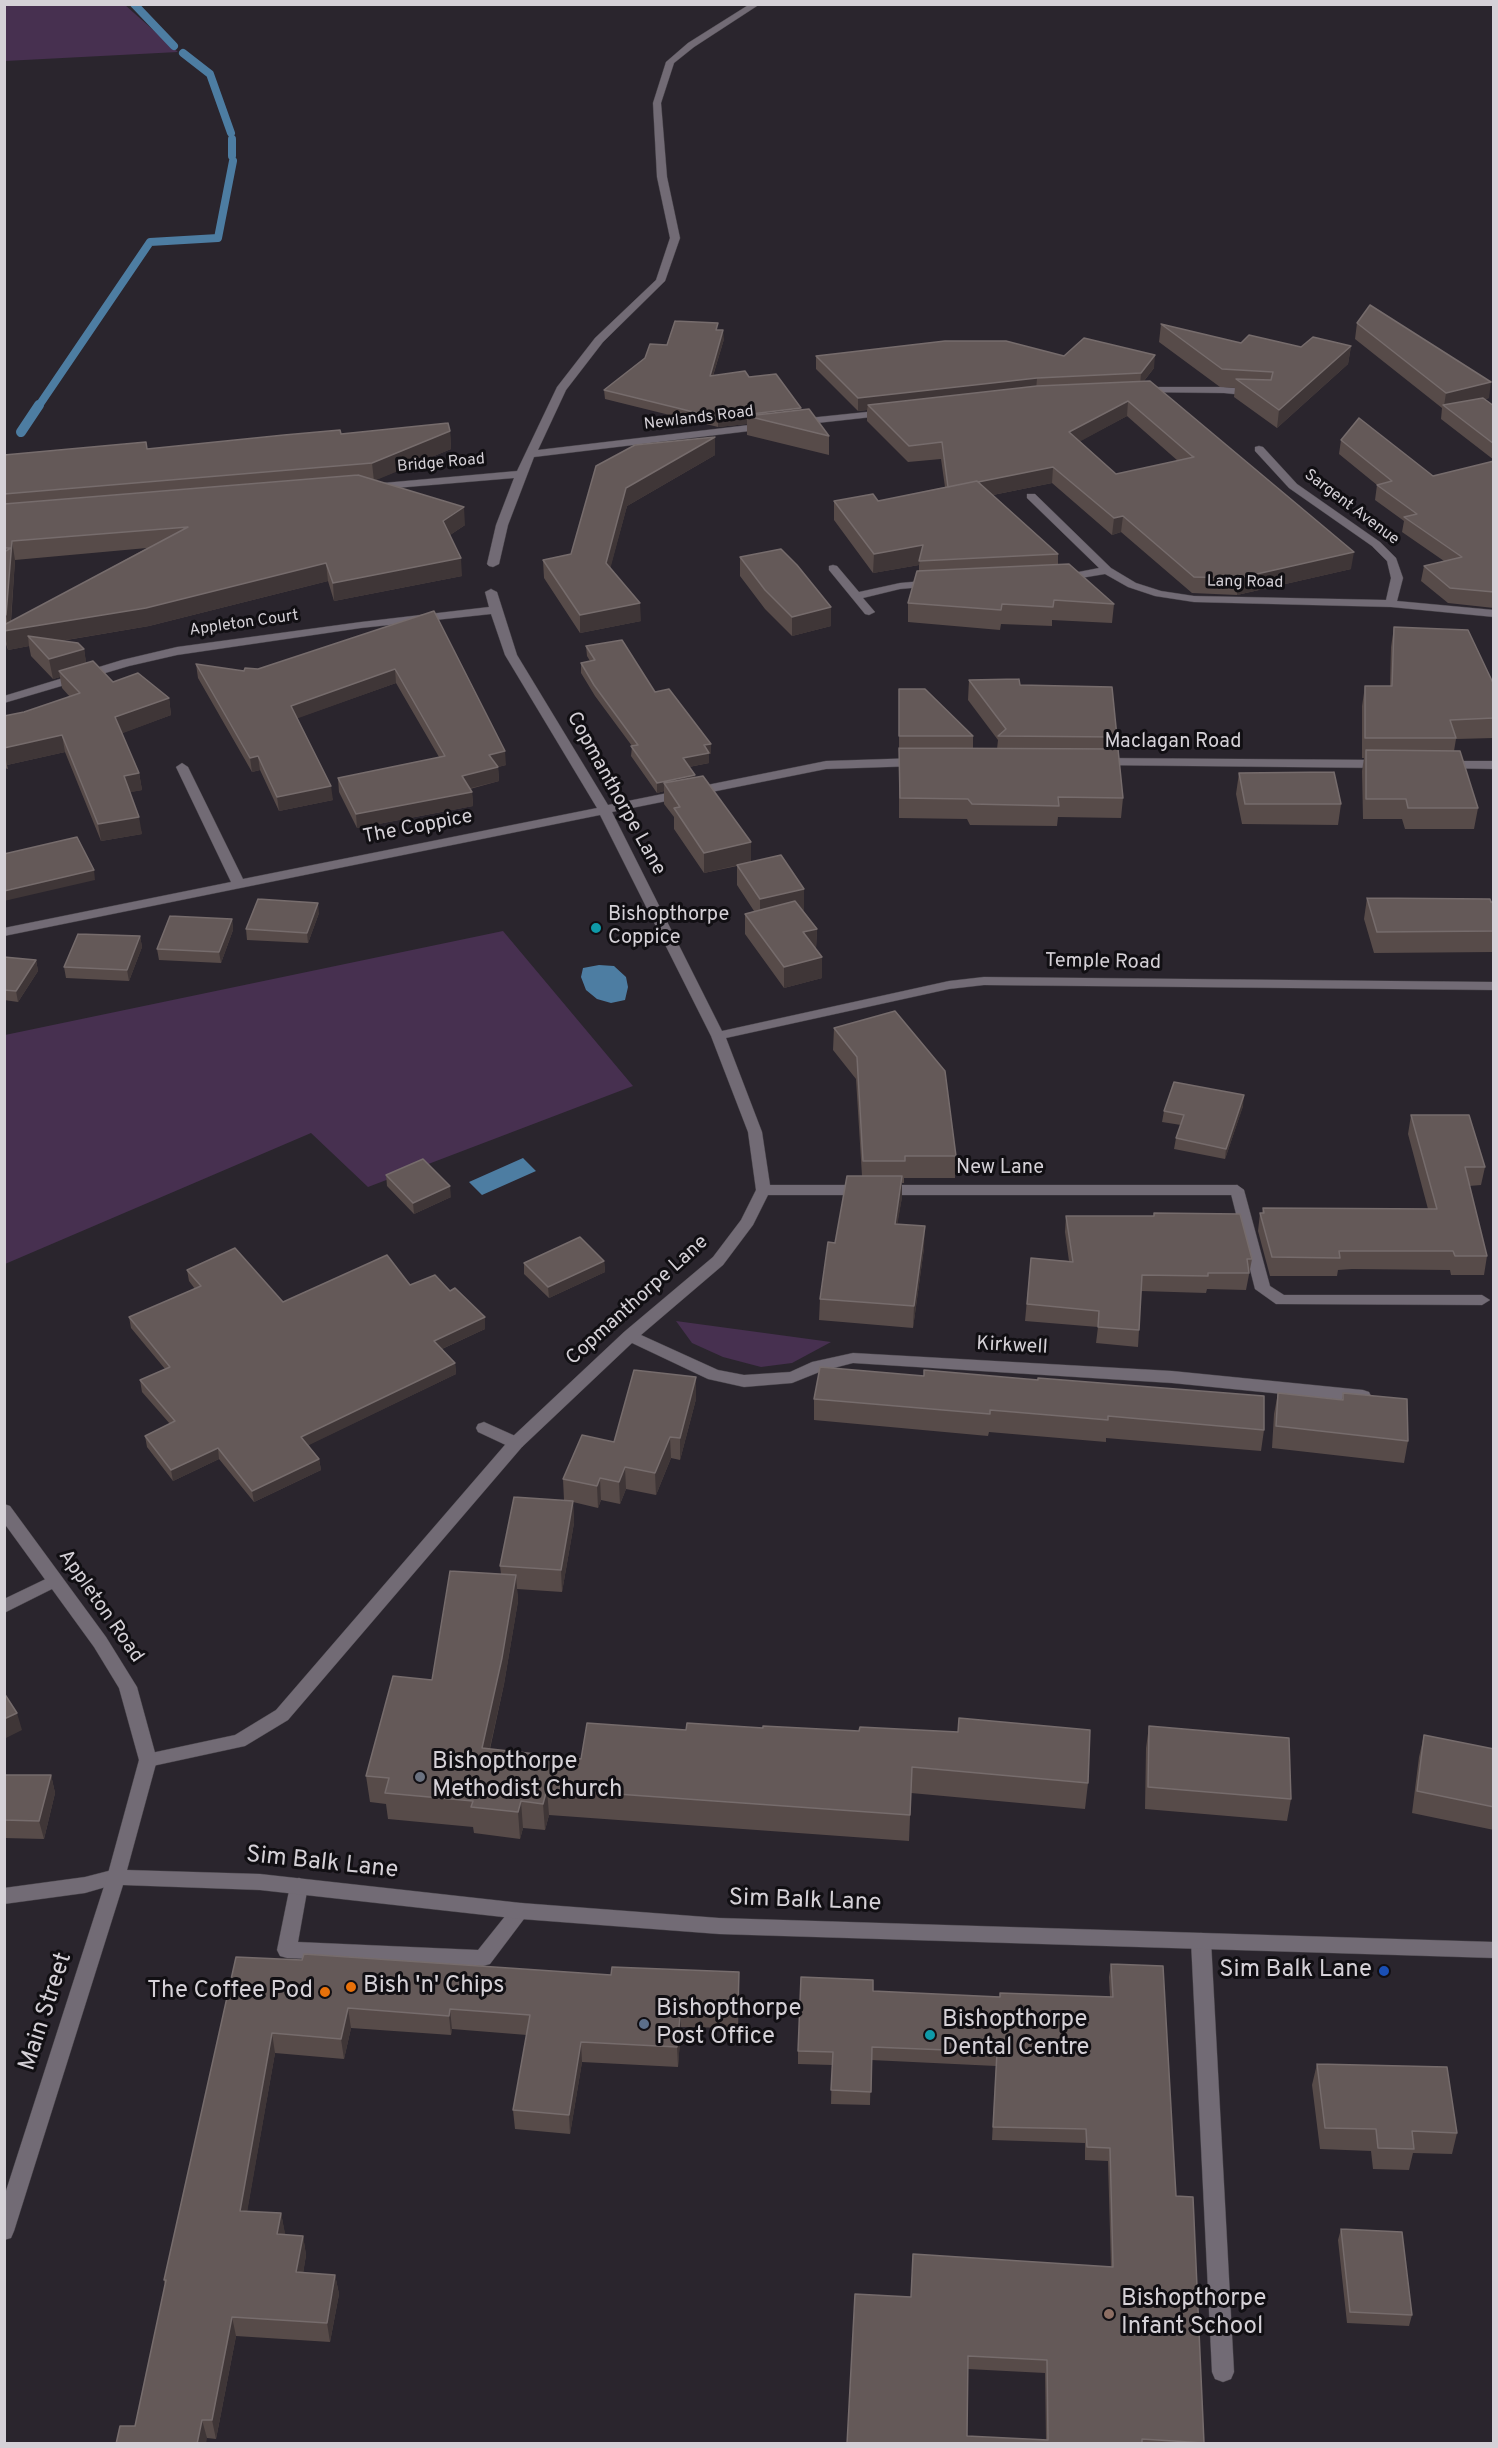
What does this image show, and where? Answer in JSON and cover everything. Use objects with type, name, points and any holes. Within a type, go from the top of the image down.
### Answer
[{"type":"street","points":[[493,564],[502,525],[521,474],[561,389],[599,340],[660,281],[675,238],[662,177],[657,103],[670,62],[756,4]]},
{"type":"street","points":[[1127,391],[1224,390],[1265,394]]},
{"type":"street","points":[[789,423],[893,412]]},
{"type":"street","name":"Newlands Road","points":[[531,454],[777,425]]},
{"type":"street","name":"Sargent Avenue","points":[[1259,449],[1293,486],[1376,544],[1392,560],[1397,578],[1391,604]]},
{"type":"street","name":"Bridge Road","points":[[357,488],[521,474]]},
{"type":"street","name":"Lang Road","points":[[1031,496],[1107,570],[1132,585],[1159,594],[1194,598],[1391,604],[1494,614]]},
{"type":"street","points":[[833,568],[869,612]]},
{"type":"street","points":[[1046,579],[1067,578],[1107,570]]},
{"type":"street","points":[[856,596],[900,586],[949,582]]},
{"type":"street","name":"Copmanthorpe Lane","points":[[148,1760],[239,1741],[282,1714],[516,1443],[630,1336],[718,1261],[748,1222],[763,1190],[755,1132],[718,1036],[605,811],[511,655],[491,592]]},
{"type":"street","name":"Appleton Court","points":[[4,700],[126,663],[177,651],[350,626],[495,610]]},
{"type":"street","points":[[605,811],[826,765],[929,762]]},
{"type":"street","name":"Maclagan Road","points":[[1082,762],[1398,764]]},
{"type":"street","points":[[1433,765],[1494,765]]},
{"type":"street","points":[[182,767],[239,884]]},
{"type":"street","name":"The Coppice","points":[[4,932],[605,811]]},
{"type":"street","name":"Temple Road","points":[[718,1036],[949,985],[984,981],[1494,987]]},
{"type":"street","name":"New Lane","points":[[763,1190],[1237,1190],[1263,1289],[1281,1300],[1482,1300]]},
{"type":"street","name":"Kirkwell","points":[[630,1336],[714,1375],[744,1381],[792,1377],[818,1366],[853,1358],[1172,1377],[1378,1398]]},
{"type":"street","points":[[484,1428],[516,1443]]},
{"type":"street","name":"Appleton Road","points":[[4,1510],[99,1642],[128,1688],[148,1760]]},
{"type":"street","points":[[4,1607],[54,1581]]},
{"type":"street","points":[[116,1877],[148,1760]]},
{"type":"street","name":"Sim Balk Lane","points":[[4,1896],[85,1886],[116,1877],[260,1882],[521,1911],[719,1926],[1494,1950]]},
{"type":"street","name":"Main Street","points":[[4,2231],[116,1877]]},
{"type":"street","points":[[299,1886],[287,1950],[483,1958],[521,1911]]},
{"type":"street","points":[[1201,1941],[1223,2372]]},
{"type":"shaded area","points":[[5,4],[125,5],[178,52],[5,61]]},
{"type":"shaded area","points":[[503,931],[633,1086],[368,1187],[311,1133],[5,1264],[5,1035]]},
{"type":"shaded area","points":[[676,1321],[831,1342],[792,1363],[761,1367],[723,1357],[692,1343]]},
{"type":"water","points":[[599,965],[614,966],[626,977],[628,987],[625,1000],[611,1003],[597,999],[586,990],[581,977],[583,968]]},
{"type":"water","points":[[523,1158],[536,1171],[482,1195],[469,1182]]},
{"type":"building","points":[[1370,305],[1491,382],[1446,393],[1357,323]]},
{"type":"building","points":[[675,321],[718,323],[716,330],[723,330],[710,376],[745,371],[749,377],[776,374],[801,408],[718,418],[604,390],[645,358],[650,344],[667,345]]},
{"type":"building","points":[[1161,324],[1241,343],[1249,335],[1301,347],[1313,337],[1351,346],[1279,410],[1236,379],[1271,380],[1273,372],[1222,369]]},
{"type":"building","points":[[1084,338],[1155,355],[1141,373],[1037,378],[858,398],[816,356],[945,341],[1006,341],[1064,356]]},
{"type":"building","points":[[1150,381],[1354,552],[1239,578],[1194,577],[1123,516],[1114,518],[1053,467],[948,487],[942,442],[909,446],[868,405],[1037,386]],"holes":[[[1128,401],[1194,457],[1116,474],[1069,432]]]},
{"type":"building","points":[[1483,398],[1494,406],[1494,444],[1443,405]]},
{"type":"building","points":[[809,409],[829,436],[747,416]]},
{"type":"building","points":[[1359,418],[1433,476],[1494,461],[1494,592],[1450,588],[1424,566],[1462,557],[1404,517],[1417,514],[1377,485],[1392,481],[1341,440]]},
{"type":"building","points":[[448,423],[450,431],[372,463],[4,494],[4,455],[146,442],[147,449],[340,430],[341,434]]},
{"type":"building","points":[[715,437],[626,488],[606,563],[640,603],[580,615],[543,560],[571,554],[596,466],[635,445]]},
{"type":"building","points":[[358,475],[464,507],[443,521],[461,558],[333,583],[326,563],[146,608],[4,631],[4,625],[188,527],[12,541],[6,615],[4,615],[4,552],[11,548],[4,548],[4,504]]},
{"type":"building","points":[[977,481],[1058,554],[919,561],[923,545],[874,554],[834,501],[873,494],[878,501]]},
{"type":"building","points":[[781,549],[831,607],[792,617],[765,590],[740,557]]},
{"type":"building","points":[[1069,564],[1114,604],[1054,600],[1053,607],[1002,604],[1001,610],[908,603],[917,571]]},
{"type":"building","points":[[434,611],[505,751],[489,755],[498,767],[462,776],[472,792],[356,814],[338,778],[445,756],[395,669],[291,706],[331,786],[277,797],[258,756],[250,758],[196,664],[244,671],[245,668],[258,669]]},
{"type":"building","points":[[1394,627],[1468,630],[1494,685],[1494,718],[1450,720],[1456,738],[1365,738],[1365,686],[1392,686]]},
{"type":"building","points":[[28,636],[78,643],[84,649],[49,659]]},
{"type":"building","points":[[622,640],[655,692],[669,689],[711,744],[704,745],[709,753],[683,758],[695,775],[657,783],[631,746],[638,745],[594,685],[581,663],[595,660],[586,646]]},
{"type":"building","points":[[93,661],[113,682],[138,673],[169,698],[115,717],[139,773],[124,776],[139,817],[98,824],[62,735],[4,748],[4,716],[24,712],[80,693],[59,671]]},
{"type":"building","points":[[1019,679],[1020,685],[1112,687],[1117,737],[998,736],[1006,729],[969,680]]},
{"type":"building","points":[[899,689],[925,689],[973,736],[899,736]]},
{"type":"building","points":[[899,748],[1118,749],[1123,798],[1058,797],[1059,806],[972,804],[968,799],[900,798]]},
{"type":"building","points":[[1366,750],[1460,751],[1478,808],[1408,808],[1406,799],[1366,799]]},
{"type":"building","points":[[1334,772],[1341,804],[1245,804],[1239,773]]},
{"type":"building","points":[[703,776],[751,842],[704,853],[674,808],[680,807],[664,783]]},
{"type":"building","points":[[77,837],[94,870],[4,891],[4,854]]},
{"type":"building","points":[[781,855],[804,889],[760,899],[737,865]]},
{"type":"building","points":[[1367,898],[1490,899],[1494,902],[1494,931],[1377,932]]},
{"type":"building","points":[[258,899],[318,903],[307,933],[246,929]]},
{"type":"building","points":[[795,901],[817,929],[803,932],[822,957],[784,967],[745,914]]},
{"type":"building","points":[[170,916],[232,919],[219,952],[157,949]]},
{"type":"building","points":[[78,934],[140,936],[127,970],[64,967]]},
{"type":"building","points":[[4,957],[36,960],[16,991],[4,990]]},
{"type":"building","points":[[895,1011],[945,1071],[956,1156],[905,1156],[905,1161],[863,1161],[857,1057],[834,1028]]},
{"type":"building","points":[[1174,1082],[1244,1095],[1226,1149],[1176,1138],[1184,1115],[1164,1111]]},
{"type":"building","points":[[1411,1115],[1469,1115],[1485,1167],[1465,1167],[1487,1256],[1455,1256],[1453,1251],[1339,1251],[1340,1258],[1272,1257],[1260,1213],[1264,1213],[1263,1208],[1437,1209]]},
{"type":"building","points":[[423,1159],[450,1186],[413,1203],[386,1175]]},
{"type":"building","points":[[847,1176],[902,1176],[895,1224],[925,1226],[914,1306],[820,1299],[828,1242],[835,1243]]},
{"type":"building","points":[[1154,1213],[1240,1214],[1252,1259],[1247,1259],[1249,1273],[1208,1273],[1208,1276],[1142,1275],[1139,1330],[1098,1327],[1099,1311],[1027,1304],[1031,1258],[1073,1262],[1066,1216],[1154,1216]]},
{"type":"building","points":[[580,1237],[604,1261],[548,1287],[524,1263]]},
{"type":"building","points":[[235,1248],[283,1302],[387,1255],[410,1285],[435,1275],[450,1291],[455,1288],[485,1317],[434,1341],[455,1363],[301,1437],[319,1459],[252,1491],[218,1448],[171,1470],[145,1436],[175,1421],[140,1380],[170,1367],[129,1317],[201,1286],[187,1270]]},
{"type":"building","points":[[820,1367],[924,1376],[924,1370],[1264,1396],[1264,1430],[1108,1416],[1108,1420],[990,1410],[990,1414],[814,1399]]},
{"type":"building","points":[[634,1370],[696,1377],[680,1438],[670,1437],[655,1473],[625,1467],[619,1482],[600,1478],[597,1486],[563,1479],[582,1435],[614,1442]]},
{"type":"building","points":[[1278,1393],[1343,1400],[1343,1393],[1407,1399],[1408,1441],[1276,1426]]},
{"type":"building","points":[[514,1497],[573,1501],[561,1570],[500,1566]]},
{"type":"building","points":[[450,1571],[516,1575],[502,1658],[482,1748],[581,1759],[587,1723],[686,1730],[687,1723],[763,1728],[763,1726],[859,1731],[860,1727],[958,1732],[959,1718],[1090,1730],[1088,1783],[912,1767],[910,1815],[547,1789],[543,1804],[521,1801],[518,1812],[471,1807],[473,1801],[385,1793],[389,1778],[366,1776],[393,1676],[432,1680]]},
{"type":"building","points":[[4,1693],[17,1713],[4,1719]]},
{"type":"building","points":[[1149,1726],[1289,1738],[1291,1799],[1148,1787]]},
{"type":"building","points":[[1424,1735],[1494,1749],[1494,1807],[1417,1791]]},
{"type":"building","points":[[4,1775],[51,1775],[39,1821],[4,1820]]},
{"type":"building","points":[[304,1954],[611,1975],[612,1967],[739,1972],[738,2009],[681,2007],[677,2047],[581,2042],[569,2115],[513,2110],[530,2015],[450,2009],[449,2016],[348,2008],[341,2039],[272,2033],[240,2211],[281,2213],[277,2234],[303,2236],[296,2272],[335,2275],[327,2323],[232,2317],[212,2420],[202,2420],[197,2444],[116,2444],[120,2426],[135,2426],[166,2280],[164,2280],[236,1957],[302,1960]]},
{"type":"building","points":[[1111,1964],[1163,1966],[1176,2196],[1193,2197],[1204,2443],[1142,2439],[1142,2444],[847,2444],[855,2294],[911,2297],[913,2254],[1113,2267],[1110,2148],[1087,2147],[1086,2129],[993,2127],[997,2052],[872,2047],[871,2092],[831,2090],[833,2052],[798,2051],[801,1977],[873,1980],[873,1991],[1000,1997],[1000,1993],[1113,1997]],"holes":[[[968,2356],[1047,2360],[1048,2440],[967,2436]]]},
{"type":"building","points":[[1317,2064],[1447,2067],[1457,2133],[1412,2131],[1414,2149],[1378,2148],[1376,2129],[1325,2128]]},
{"type":"building","points":[[1341,2229],[1402,2232],[1412,2315],[1350,2312]]},
{"type":"waterway","points":[[134,4],[174,46]]},
{"type":"waterway","points":[[183,53],[210,74],[231,133]]},
{"type":"waterway","points":[[232,139],[232,156]]},
{"type":"waterway","points":[[38,407],[150,242],[218,238],[233,161]]},
{"type":"waterway","points":[[21,432],[39,405]]},
{"type":"place","name":"Bishopthorpe Coppice","points":[[596,928]]},
{"type":"place","name":"Bishopthorpe Methodist Church","points":[[420,1777]]},
{"type":"place","name":"Sim Balk Lane","points":[[1384,1971]]},
{"type":"place","name":"Bish 'n' Chips","points":[[351,1987]]},
{"type":"place","name":"The Coffee Pod","points":[[325,1992]]},
{"type":"place","name":"Bishopthorpe Post Office","points":[[644,2024]]},
{"type":"place","name":"Bishopthorpe Dental Centre","points":[[930,2035]]},
{"type":"place","name":"Bishopthorpe Infant School","points":[[1109,2314]]}]
